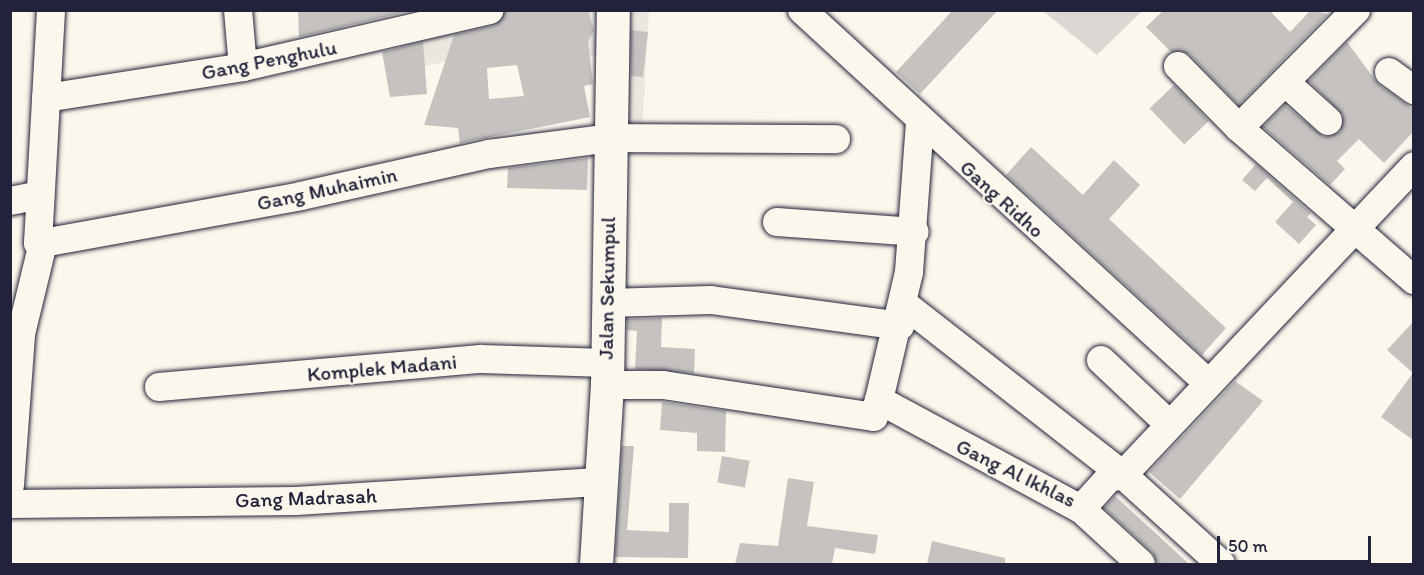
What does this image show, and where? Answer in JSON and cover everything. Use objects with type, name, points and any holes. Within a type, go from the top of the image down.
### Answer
[{"type":"main road","name":"Jalan Sekumpul","points":[[596,564],[606,374],[613,10]]},
{"type":"street","points":[[10,485],[13,410],[21,334],[43,243],[38,243],[51,10]]},
{"type":"street","points":[[238,10],[243,67]]},
{"type":"street","name":"Gang Penghulu","points":[[46,98],[243,67],[490,10]]},
{"type":"street","name":"Gang Ridho","points":[[802,10],[920,123],[1207,382]]},
{"type":"street","points":[[1239,128],[1356,10]]},
{"type":"street","points":[[1178,66],[1239,128],[1413,280]]},
{"type":"street","points":[[1389,72],[1413,90]]},
{"type":"street","points":[[1285,82],[1328,121]]},
{"type":"street","points":[[606,374],[663,385],[874,417],[902,315],[915,231],[920,123]]},
{"type":"street","name":"Gang Muhaimin","points":[[43,243],[301,196],[489,154],[610,138],[836,139]]},
{"type":"street","name":"Gang Al Ikhlas","points":[[879,400],[1081,509],[1109,478],[1123,475],[1207,382],[1355,230],[1413,166]]},
{"type":"street","points":[[10,201],[40,195]]},
{"type":"street","points":[[777,222],[915,231]]},
{"type":"street","points":[[607,303],[711,300],[902,315],[1123,475],[1221,564]]},
{"type":"street","name":"Komplek Madani","points":[[159,387],[481,359],[606,374]]},
{"type":"street","points":[[1101,360],[1169,424]]},
{"type":"street","name":"Gang Madrasah","points":[[10,504],[296,501],[601,482]]},
{"type":"street","points":[[1081,509],[1141,564]]},
{"type":"shaded area","points":[[507,11],[606,11],[605,54],[580,58],[576,33],[403,71],[401,40]]},
{"type":"shaded area","points":[[619,11],[649,11],[642,133],[617,131]]},
{"type":"shaded area","points":[[1043,11],[1142,11],[1097,55]]},
{"type":"building","points":[[298,10],[414,10],[299,37]]},
{"type":"building","points":[[506,10],[588,10],[594,31],[588,41],[593,84],[584,86],[590,117],[460,143],[458,128],[424,125],[454,35],[494,26]],"holes":[[[517,65],[524,96],[489,99],[487,68]]]},
{"type":"building","points":[[953,10],[998,10],[920,94],[896,72]]},
{"type":"building","points":[[1164,10],[1269,10],[1290,32],[1311,10],[1328,14],[1239,105],[1189,54],[1171,52],[1146,27]]},
{"type":"building","points":[[631,30],[648,32],[643,77],[631,76]]},
{"type":"building","points":[[423,42],[427,94],[390,97],[382,52]]},
{"type":"building","points":[[1347,42],[1379,85],[1413,109],[1413,132],[1384,163],[1359,139],[1337,161],[1345,169],[1330,185],[1263,127],[1285,105],[1324,137],[1340,132],[1343,115],[1309,81]]},
{"type":"building","points":[[1174,85],[1209,121],[1184,145],[1150,109]]},
{"type":"building","points":[[1031,147],[1083,195],[1114,160],[1140,185],[1109,219],[1226,328],[1202,355],[1006,175]]},
{"type":"building","points":[[588,158],[587,190],[507,188],[508,168]]},
{"type":"building","points":[[1256,164],[1311,213],[1307,217],[1316,225],[1299,244],[1275,222],[1293,202],[1267,178],[1255,191],[1242,180]]},
{"type":"building","points":[[662,318],[661,347],[695,349],[694,373],[635,369],[637,331],[627,330],[627,319]]},
{"type":"building","points":[[1413,322],[1413,373],[1387,350]]},
{"type":"building","points":[[1413,373],[1413,440],[1381,417]]},
{"type":"building","points":[[1235,381],[1263,401],[1180,499],[1149,472]]},
{"type":"building","points":[[662,402],[726,411],[725,452],[697,451],[697,433],[660,430]]},
{"type":"building","points":[[622,446],[634,446],[627,530],[669,532],[669,503],[689,503],[688,558],[615,557]]},
{"type":"building","points":[[722,456],[750,461],[745,487],[717,483]]},
{"type":"building","points":[[788,478],[814,482],[807,526],[878,535],[875,554],[835,548],[832,564],[735,564],[740,543],[778,546]]},
{"type":"building","points":[[1115,496],[1189,564],[1157,564],[1152,552],[1104,508]]},
{"type":"building","points":[[932,541],[1005,558],[1005,564],[927,564]]}]
